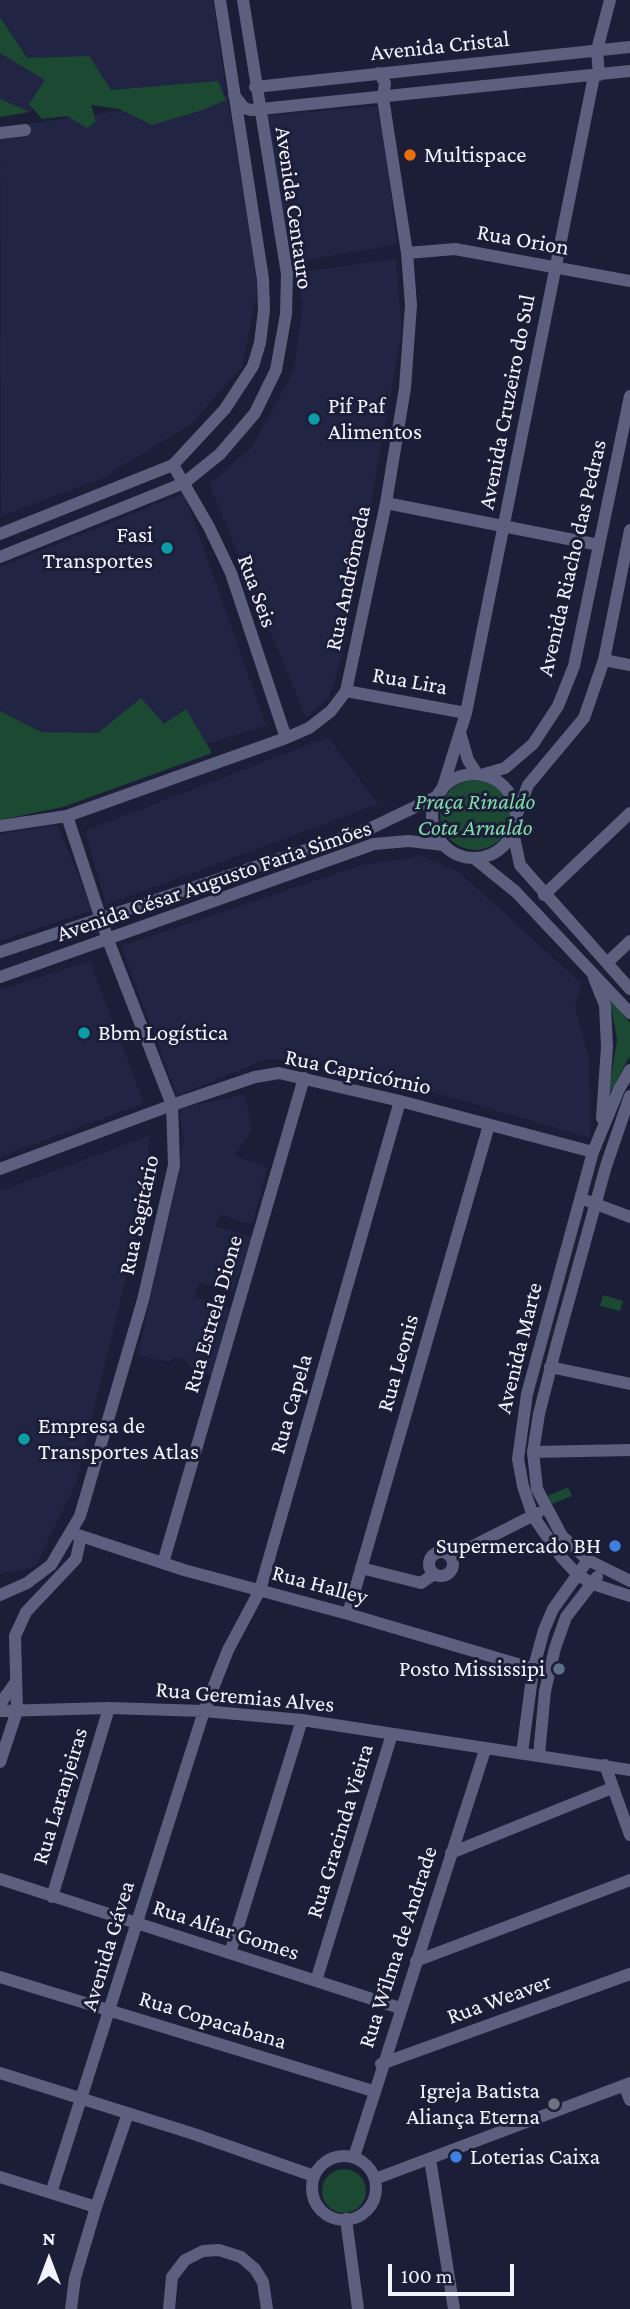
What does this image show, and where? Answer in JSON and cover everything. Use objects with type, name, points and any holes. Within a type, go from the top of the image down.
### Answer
[{"type":"street","name":"Avenida Centauro","points":[[0,536],[173,465],[203,436],[243,385],[260,343],[264,310],[263,279],[220,0]]},
{"type":"street","name":"Avenida Centauro","points":[[3,556],[184,482],[220,454],[255,413],[276,370],[284,337],[286,274],[243,0]]},
{"type":"street","name":"Avenida Cruzeiro do Sul","points":[[440,793],[466,713],[505,527],[554,267],[597,76],[597,50],[610,0]]},
{"type":"street","name":"Avenida Cristal","points":[[255,87],[630,47]]},
{"type":"street","name":"Avenida Cristal","points":[[258,109],[630,71]]},
{"type":"street","name":"Rua Andrômeda","points":[[0,826],[68,816],[286,738],[309,728],[331,711],[346,691],[386,503],[405,388],[411,305],[407,253],[383,98],[385,83],[379,73]]},
{"type":"street","points":[[305,82],[305,99],[309,105]]},
{"type":"street","points":[[234,94],[244,108],[258,109]]},
{"type":"street","points":[[0,132],[25,130]]},
{"type":"street","points":[[252,209],[275,204]]},
{"type":"street","name":"Rua Orion","points":[[407,253],[455,249],[630,281]]},
{"type":"street","name":"Avenida Riacho das Pedras","points":[[479,775],[505,768],[520,758],[558,706],[574,666],[630,396]]},
{"type":"street","name":"Rua Seis","points":[[173,465],[230,573],[286,738]]},
{"type":"street","points":[[386,503],[599,545]]},
{"type":"street","points":[[630,530],[604,660],[584,718],[534,777],[521,799],[513,831],[520,865],[630,989]]},
{"type":"street","points":[[0,536],[3,556]]},
{"type":"street","points":[[604,660],[630,665]]},
{"type":"street","name":"Rua Lira","points":[[346,691],[466,713]]},
{"type":"street","points":[[461,735],[468,760],[479,775],[502,785],[510,794],[516,817]]},
{"type":"street","points":[[479,775],[452,781],[440,793],[433,822],[444,845],[463,856],[474,858],[498,851],[513,831]]},
{"type":"street","name":"Avenida César Augusto Faria Simões","points":[[0,953],[369,829],[440,793]]},
{"type":"street","points":[[544,895],[630,813]]},
{"type":"street","name":"Rua Sagitário","points":[[0,1595],[27,1583],[51,1565],[76,1535],[172,1182],[175,1145],[172,1105],[108,940],[68,816]]},
{"type":"street","name":"Avenida César Augusto Faria Simões","points":[[0,977],[374,845],[409,841],[444,845]]},
{"type":"street","points":[[474,858],[516,892],[590,967],[630,1013]]},
{"type":"street","points":[[607,963],[630,940]]},
{"type":"street","points":[[590,967],[605,1005],[607,1046],[601,1132]]},
{"type":"street","name":"Avenida Marte","points":[[630,1070],[593,1152],[527,1394],[518,1459],[523,1486],[539,1512],[588,1560],[630,1581]]},
{"type":"street","name":"Rua Capricórnio","points":[[0,1169],[172,1105],[255,1077],[279,1073],[400,1101],[593,1152]]},
{"type":"street","name":"Rua Estrela Dione","points":[[163,1563],[304,1078]]},
{"type":"street","name":"Avenida Marte","points":[[630,1097],[596,1203],[550,1367],[533,1452],[539,1512],[547,1539],[578,1575],[593,1584],[630,1596]]},
{"type":"street","name":"Rua Capela","points":[[204,1712],[228,1650],[260,1590],[400,1101]]},
{"type":"street","name":"Rua Leonis","points":[[348,1614],[489,1125]]},
{"type":"street","points":[[581,1199],[630,1217]]},
{"type":"street","points":[[550,1367],[630,1384]]},
{"type":"street","points":[[533,1452],[630,1450]]},
{"type":"street","points":[[361,1568],[421,1583],[434,1574],[441,1576],[450,1571],[451,1557],[539,1512]]},
{"type":"street","points":[[0,1762],[17,1711],[13,1648],[20,1622],[76,1559],[76,1535]]},
{"type":"street","name":"Rua Halley","points":[[76,1535],[163,1563],[548,1673]]},
{"type":"street","points":[[522,1753],[533,1670],[544,1630],[553,1609],[588,1560]]},
{"type":"street","points":[[539,1755],[548,1673],[566,1617],[593,1584],[602,1568]]},
{"type":"street","points":[[0,1704],[15,1683]]},
{"type":"street","name":"Rua Geremias Alves","points":[[0,1711],[109,1708],[302,1720],[485,1750],[630,1769]]},
{"type":"street","name":"Rua Laranjeiras","points":[[52,1897],[109,1708]]},
{"type":"street","name":"Avenida Gávea","points":[[51,2193],[84,2099],[204,1712]]},
{"type":"street","points":[[230,1953],[302,1720]]},
{"type":"street","name":"Rua Gracinda Vieira","points":[[316,1981],[392,1734]]},
{"type":"street","name":"Rua Wilma de Andrade","points":[[354,2157],[381,2064],[485,1750]]},
{"type":"street","points":[[605,1765],[630,1835]]},
{"type":"street","points":[[451,1853],[612,1788]]},
{"type":"street","name":"Rua Alfar Gomes","points":[[0,1879],[400,2008]]},
{"type":"street","points":[[416,1961],[630,1880]]},
{"type":"street","name":"Rua Weaver","points":[[381,2064],[630,1974]]},
{"type":"street","name":"Rua Copacabana","points":[[0,1977],[373,2091]]},
{"type":"street","points":[[0,2073],[314,2176]]},
{"type":"street","points":[[375,2179],[627,2084],[630,2100]]},
{"type":"street","points":[[71,2309],[75,2278],[128,2113]]},
{"type":"street","points":[[354,2157],[369,2168],[375,2179],[374,2198],[368,2209],[346,2219],[333,2217],[316,2204],[312,2190],[314,2176],[329,2160],[354,2157]]},
{"type":"street","points":[[430,2159],[454,2309]]},
{"type":"street","points":[[0,2177],[96,2207]]},
{"type":"street","points":[[346,2219],[358,2309]]},
{"type":"street","points":[[169,2309],[172,2277],[186,2260],[203,2251],[219,2250],[241,2257],[255,2269],[263,2282],[267,2309]]},
{"type":"shaded area","points":[[0,0],[213,0],[226,91],[0,114]]},
{"type":"shaded area","points":[[227,95],[259,285],[242,367],[190,425],[99,480],[1,516],[0,128]]},
{"type":"shaded area","points":[[381,106],[397,244],[292,263],[260,116]]},
{"type":"shaded area","name":"Pif Paf Alimentos","points":[[396,259],[402,330],[346,642],[329,698],[306,718],[209,484],[252,447],[294,370],[303,303],[295,273]]},
{"type":"shaded area","points":[[184,493],[266,725],[21,805],[0,808],[0,567]]},
{"type":"shaded area","points":[[328,737],[378,804],[106,905],[85,831]]},
{"type":"shaded area","points":[[57,825],[93,910],[0,941],[0,834]]},
{"type":"shaded area","points":[[423,856],[460,873],[581,983],[575,1007],[589,1059],[590,1138],[327,1061],[267,1059],[177,1096],[121,946],[362,865]]},
{"type":"shaded area","points":[[90,961],[144,1103],[0,1157],[0,990]]},
{"type":"shaded area","points":[[245,1094],[252,1129],[235,1155],[267,1168],[252,1225],[221,1215],[215,1226],[252,1237],[233,1292],[199,1283],[194,1297],[230,1308],[211,1375],[192,1371],[184,1358],[175,1357],[169,1362],[138,1355],[184,1142],[179,1109]]},
{"type":"shaded area","points":[[150,1135],[143,1209],[76,1483],[36,1566],[0,1574],[0,1191]]},
{"type":"green space","points":[[0,17],[27,58],[89,56],[111,90],[218,81],[226,100],[203,110],[152,125],[119,109],[91,105],[96,122],[87,128],[67,116],[42,119],[29,104],[45,80],[0,53]]},
{"type":"green space","points":[[0,99],[30,112],[0,117]]},
{"type":"green space","points":[[141,698],[164,724],[186,709],[212,753],[63,807],[0,820],[0,711],[41,732],[98,733]]},
{"type":"green space","name":"Praça Rinaldo Cota Arnaldo","points":[[482,780],[495,786],[504,795],[508,801],[508,829],[500,840],[489,848],[468,850],[450,840],[442,829],[440,808],[450,790],[461,782]]},
{"type":"green space","points":[[610,999],[630,1023],[630,1056],[608,1096],[617,1040]]},
{"type":"green space","points":[[603,1295],[623,1301],[620,1311],[600,1306]]},
{"type":"green space","points":[[568,1487],[572,1496],[552,1504],[548,1496]]},
{"type":"green space","points":[[344,2169],[360,2175],[366,2191],[360,2207],[344,2213],[328,2207],[322,2191],[328,2175]]},
{"type":"place","name":"Multispace","points":[[410,155]]},
{"type":"place","name":"Pif Paf Alimentos","points":[[314,419]]},
{"type":"place","name":"Fasi Transportes","points":[[167,548]]},
{"type":"place","name":"Bbm Logística","points":[[84,1033]]},
{"type":"place","name":"Empresa de Transportes Atlas","points":[[24,1439]]},
{"type":"place","name":"Supermercado BH","points":[[615,1546]]},
{"type":"place","name":"Posto Mississipi","points":[[559,1669]]},
{"type":"place","name":"Igreja Batista Aliança Eterna","points":[[554,2104]]},
{"type":"place","name":"Loterias Caixa","points":[[456,2157]]}]
